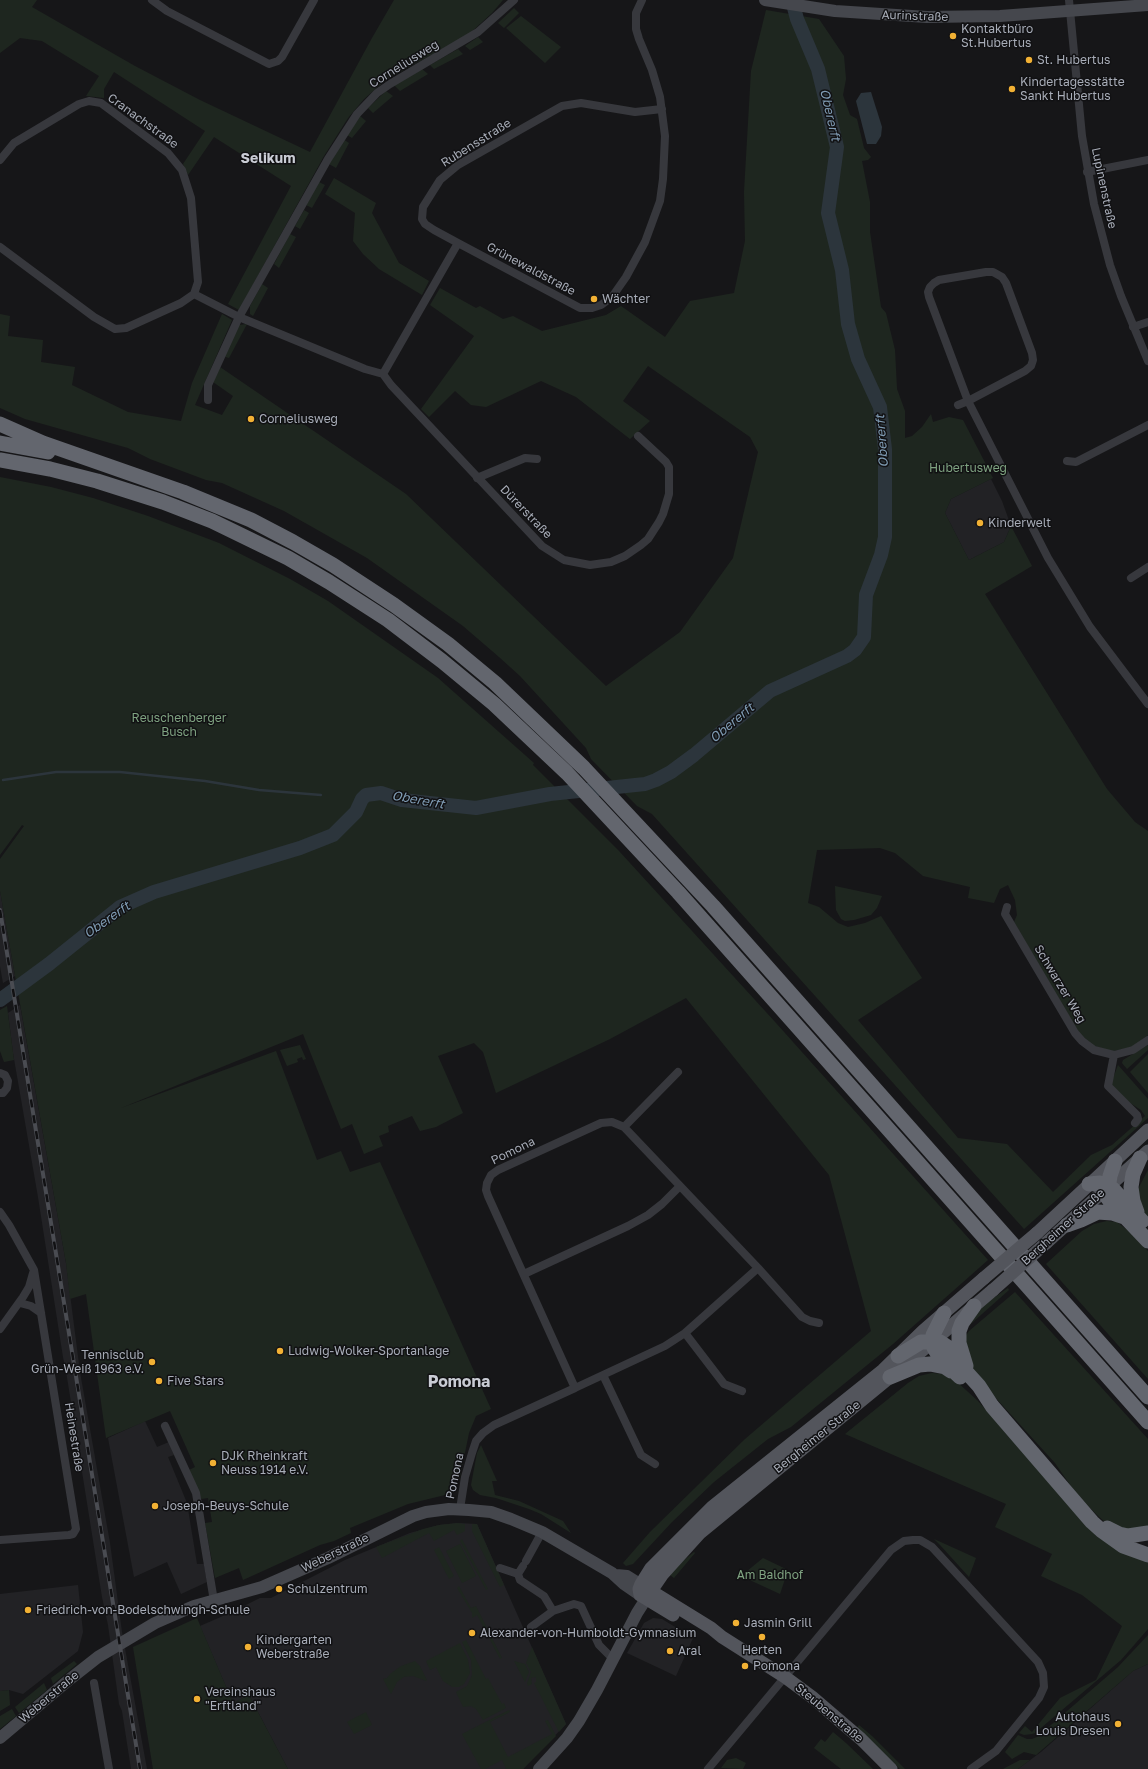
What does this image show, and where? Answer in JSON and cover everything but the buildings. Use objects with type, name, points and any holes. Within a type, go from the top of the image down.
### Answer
[{"type":"highway","points":[[0,424],[112,468],[183,492],[251,520],[332,565],[394,605],[448,644],[495,683],[608,792],[807,1012],[1148,1397]]},
{"type":"highway","points":[[0,443],[62,455],[112,468]]},
{"type":"highway","points":[[0,460],[50,469],[162,502],[180,508],[242,535],[288,558],[329,582],[388,620],[442,661],[494,704],[567,773],[678,892],[1148,1422]]},
{"type":"highway","points":[[1144,1155],[1133,1174],[1131,1187],[1133,1200],[1144,1223]]},
{"type":"highway","points":[[1115,1161],[1108,1186],[1107,1196],[1124,1217],[1148,1241]]},
{"type":"highway","points":[[1089,1184],[1108,1186],[1118,1194],[1144,1223]]},
{"type":"highway","points":[[1067,1224],[1081,1220],[1098,1212],[1112,1213],[1124,1217]]},
{"type":"highway","points":[[963,1374],[958,1337],[962,1322],[974,1306]]},
{"type":"highway","points":[[944,1313],[933,1335],[934,1348],[937,1354],[963,1374],[1092,1522],[1112,1539],[1148,1555]]},
{"type":"highway","points":[[898,1356],[921,1342],[934,1341]]},
{"type":"highway","points":[[890,1377],[918,1365],[930,1364],[963,1374]]},
{"type":"highway","points":[[1085,1513],[1103,1526],[1119,1534],[1137,1536],[1148,1533]]},
{"type":"main road","name":"Aurinstraße","points":[[765,0],[808,7],[874,14],[955,17],[1069,6],[1148,5]]},
{"type":"main road","name":"Bergheimer Straße","points":[[645,1593],[700,1533],[934,1341],[1020,1266],[1041,1238],[1089,1184],[1148,1130]]},
{"type":"main road","name":"Bergheimer Straße","points":[[539,1769],[571,1733],[588,1706],[645,1593],[651,1568],[712,1507],[883,1370],[913,1340],[1012,1254],[1067,1224],[1144,1155]]},
{"type":"main road","name":"Weberstraße","points":[[0,1738],[70,1679],[112,1647],[174,1614],[268,1584],[328,1558],[413,1516],[438,1510],[460,1509],[501,1515],[542,1532],[616,1575],[628,1576],[645,1593]]},
{"type":"main road","name":"Steubenstraße","points":[[645,1593],[687,1622],[722,1637],[785,1677],[845,1724],[891,1769]]},
{"type":"street","points":[[152,0],[167,11],[269,64],[278,61],[282,57],[314,0]]},
{"type":"street","name":"Corneliusweg","points":[[208,400],[208,386],[239,317],[328,159],[357,114],[377,93],[478,32],[514,0]]},
{"type":"street","name":"Grünewaldstraße","points":[[458,243],[580,308],[592,308],[607,302],[612,297],[637,259],[654,219],[660,201],[665,154],[665,136],[660,97],[652,70],[636,29],[636,13],[642,0]]},
{"type":"street","name":"Lupinenstraße","points":[[1069,6],[1077,100],[1094,204],[1110,266],[1133,327],[1148,361]]},
{"type":"street","name":"Cranachstraße","points":[[0,160],[14,143],[79,104],[89,101],[101,103],[168,152],[182,170],[191,198],[198,278],[197,287],[194,294]]},
{"type":"street","name":"Rubensstraße","points":[[458,243],[425,224],[422,219],[423,207],[440,180],[458,165],[562,106],[581,103],[635,112],[662,110]]},
{"type":"street","points":[[1088,172],[1148,160]]},
{"type":"street","points":[[0,247],[94,317],[115,329],[126,328],[181,303],[194,294],[239,317],[383,374],[458,243]]},
{"type":"street","points":[[958,405],[968,401],[1025,371],[1031,366],[1033,360],[1032,353],[1006,283],[1002,277],[993,272],[940,280],[934,283],[928,292],[968,401],[1041,545],[1070,596],[1090,627],[1148,704]]},
{"type":"street","points":[[1133,327],[1148,322]]},
{"type":"street","name":"Dürerstraße","points":[[383,374],[390,385],[548,551],[564,560],[582,564],[606,563],[625,556],[648,539],[663,514],[668,501],[670,474],[666,462],[638,436]]},
{"type":"street","points":[[1067,461],[1076,462],[1148,425]]},
{"type":"street","name":"Dürerstraße","points":[[477,478],[525,458],[537,459]]},
{"type":"street","points":[[1131,578],[1148,567]]},
{"type":"street","name":"Schwarzer Weg","points":[[1007,907],[1005,914],[1075,1033],[1087,1046],[1102,1053],[1114,1055]]},
{"type":"street","points":[[1134,1122],[1138,1118],[1137,1116],[1108,1086],[1114,1055],[1133,1050],[1148,1040]]},
{"type":"street","points":[[678,1072],[624,1127],[758,1268],[802,1317],[819,1323]]},
{"type":"street","points":[[0,1073],[5,1075],[8,1081],[7,1088],[3,1093],[0,1093]]},
{"type":"street","name":"Pomona","points":[[575,1388],[488,1196],[486,1186],[489,1179],[498,1170],[601,1123],[612,1122],[624,1127]]},
{"type":"street","points":[[524,1274],[628,1226],[662,1204],[680,1186]]},
{"type":"street","name":"Heinestraße","points":[[0,1212],[34,1270],[76,1529],[73,1534],[69,1535],[0,1540]]},
{"type":"street","name":"Pomona","points":[[460,1509],[465,1477],[472,1453],[476,1441],[483,1433],[494,1425],[664,1346],[685,1333],[758,1268]]},
{"type":"street","points":[[0,1330],[20,1303],[29,1287],[34,1270]]},
{"type":"street","points":[[20,1303],[31,1306],[41,1313]]},
{"type":"street","points":[[685,1333],[724,1384],[742,1391]]},
{"type":"street","points":[[603,1375],[641,1455],[655,1464]]},
{"type":"street","points":[[165,1426],[196,1493],[214,1601]]},
{"type":"street","points":[[518,1574],[542,1532]]},
{"type":"street","points":[[708,1769],[891,1550],[904,1541],[920,1540],[932,1546],[1038,1662],[1043,1673],[1044,1687],[1039,1698],[996,1751],[971,1769]]},
{"type":"street","points":[[500,1568],[518,1574],[524,1583],[544,1596],[553,1611]]},
{"type":"street","points":[[531,1627],[553,1611],[574,1604],[581,1606],[599,1645],[613,1659]]},
{"type":"street","points":[[94,1683],[109,1769]]},
{"type":"shaded area","points":[[871,92],[882,127],[881,136],[876,144],[867,144],[856,101],[861,93]]},
{"type":"shaded area","name":"Kinderwelt","points":[[991,479],[1002,501],[1011,526],[1004,542],[969,560],[945,513],[951,499]]},
{"type":"shaded area","points":[[0,891],[15,976],[3,983],[0,966]]},
{"type":"shaded area","points":[[20,1005],[66,1263],[80,1372],[110,1543],[122,1632],[147,1769],[131,1769],[122,1711],[119,1704],[108,1625],[102,1597],[38,1197],[13,1053],[8,1013]]},
{"type":"shaded area","name":"Joseph-Beuys-Schule","points":[[145,1421],[157,1447],[169,1442],[174,1455],[168,1457],[187,1503],[197,1564],[204,1564],[207,1582],[181,1594],[167,1562],[134,1577],[108,1438]]},
{"type":"shaded area","name":"Schulzentrum","points":[[458,1523],[477,1524],[566,1724],[523,1769],[288,1769],[249,1695],[233,1703],[200,1626],[260,1598],[271,1598],[345,1560],[410,1533],[439,1525]]},
{"type":"shaded area","points":[[78,1585],[83,1632],[78,1651],[23,1694],[9,1690],[0,1691],[0,1594]]},
{"type":"shaded area","points":[[653,1618],[662,1619],[693,1638],[676,1676],[627,1653],[644,1623]]},
{"type":"shaded area","name":"Autohaus Louis Dresen","points":[[1148,1664],[1148,1769],[1018,1769],[1041,1752],[1133,1671]]},
{"type":"green space","points":[[0,0],[37,0],[32,7],[135,66],[200,100],[310,152],[394,0],[503,0],[492,13],[469,34],[386,80],[364,99],[348,118],[324,156],[239,310],[228,304],[291,186],[214,137],[188,175],[183,164],[205,131],[114,72],[104,89],[104,98],[86,96],[99,76],[42,41],[20,38],[0,53]]},
{"type":"green space","points":[[514,8],[519,13],[504,28],[498,23]]},
{"type":"green space","name":"Hubertusweg","points":[[766,10],[819,19],[844,56],[846,79],[843,95],[850,115],[857,119],[864,148],[871,157],[868,160],[862,161],[870,202],[870,232],[881,307],[886,313],[895,350],[897,389],[905,411],[905,438],[912,436],[922,427],[931,414],[933,422],[949,417],[963,420],[993,478],[951,499],[945,513],[969,560],[1004,542],[1011,526],[1032,566],[985,594],[1107,789],[1135,822],[1148,831],[1148,1035],[1133,1047],[1114,1051],[1092,1045],[1079,1033],[1014,922],[1017,915],[1015,900],[1008,885],[1000,889],[994,903],[968,898],[970,887],[923,876],[895,853],[880,848],[817,850],[808,903],[819,907],[838,923],[848,927],[865,923],[881,916],[922,978],[858,1020],[958,1138],[1007,1144],[1053,1192],[1091,1155],[1112,1145],[1145,1116],[1141,1110],[1121,1097],[1111,1084],[1118,1065],[1148,1099],[1148,1118],[1024,1229],[652,814],[637,806],[591,759],[586,748],[520,676],[463,626],[367,558],[284,511],[222,483],[206,480],[150,459],[128,448],[25,419],[0,408],[0,314],[10,316],[8,336],[43,340],[41,362],[75,367],[72,385],[128,412],[181,421],[192,383],[222,314],[232,320],[195,405],[222,415],[233,396],[213,382],[220,367],[406,494],[606,686],[680,632],[733,558],[758,452],[750,437],[648,366],[623,401],[650,421],[630,439],[576,397],[541,381],[486,407],[471,405],[455,391],[429,417],[421,409],[474,336],[430,305],[440,288],[476,308],[480,306],[503,319],[513,316],[542,331],[606,315],[621,306],[665,337],[690,301],[734,293],[745,241],[744,192],[751,71]]},
{"type":"green space","points":[[521,16],[561,47],[545,63],[506,28]]},
{"type":"green space","points":[[478,37],[483,42],[470,50],[465,46]]},
{"type":"green space","points":[[458,49],[463,54],[434,69],[430,65]]},
{"type":"green space","points":[[422,69],[428,74],[400,91],[394,85]]},
{"type":"green space","points":[[386,91],[393,96],[373,113],[368,108]]},
{"type":"green space","points":[[360,116],[366,121],[352,138],[347,135]]},
{"type":"green space","points":[[343,139],[349,143],[336,168],[329,164]]},
{"type":"green space","points":[[334,178],[376,203],[372,213],[399,263],[429,281],[422,295],[379,269],[363,254],[353,241],[355,213],[325,194]]},
{"type":"green space","points":[[319,182],[325,185],[312,208],[306,205]]},
{"type":"green space","points":[[304,210],[309,213],[300,229],[295,226]]},
{"type":"green space","points":[[290,234],[296,237],[279,268],[274,264]]},
{"type":"green space","points":[[262,284],[268,288],[253,316],[250,314],[250,306]]},
{"type":"green space","points":[[247,324],[229,358],[223,356],[239,325]]},
{"type":"green space","name":"Reuschenberger Busch","points":[[0,477],[51,487],[93,498],[148,516],[219,543],[290,579],[328,601],[438,678],[534,763],[533,765],[619,851],[776,1023],[988,1260],[893,1344],[791,1427],[768,1439],[714,1482],[672,1522],[633,1564],[626,1566],[623,1563],[650,1532],[745,1439],[871,1331],[829,1175],[686,998],[610,1039],[496,1093],[483,1052],[474,1043],[438,1056],[463,1113],[436,1127],[420,1131],[412,1116],[388,1126],[389,1132],[379,1136],[383,1146],[364,1154],[352,1124],[341,1129],[303,1034],[121,1108],[276,1051],[317,1160],[341,1151],[350,1172],[380,1162],[491,1409],[476,1416],[469,1433],[460,1477],[457,1484],[445,1495],[408,1504],[350,1528],[351,1533],[334,1541],[320,1545],[243,1580],[239,1568],[215,1578],[205,1523],[212,1522],[208,1498],[201,1499],[189,1470],[195,1467],[170,1411],[106,1438],[86,1294],[70,1299],[66,1263],[0,891],[0,859],[24,826],[22,825],[0,855]]},
{"type":"green space","points":[[835,886],[882,896],[877,908],[871,915],[845,921],[841,919],[836,910]]},
{"type":"green space","points":[[7,1006],[14,1060],[4,1062],[0,1051],[0,1010]]},
{"type":"green space","points":[[300,1045],[306,1059],[303,1060],[302,1057],[297,1059],[298,1062],[287,1066],[280,1050]]},
{"type":"green space","points":[[1148,1045],[1148,1050],[1127,1069],[1122,1063],[1123,1060]]},
{"type":"green space","points":[[1148,1054],[1148,1093],[1130,1072]]},
{"type":"green space","points":[[1148,1170],[1148,1219],[1140,1205],[1138,1189]]},
{"type":"green space","points":[[1107,1221],[1117,1222],[1131,1233],[1148,1251],[1148,1379],[1046,1264],[1082,1231],[1094,1224]]},
{"type":"green space","points":[[1008,1288],[1009,1290],[964,1330],[979,1308]]},
{"type":"green space","points":[[1015,1292],[1148,1439],[1148,1528],[1133,1531],[1106,1523],[1096,1514],[1075,1492],[1055,1463],[984,1385],[973,1369],[965,1337],[969,1331]]},
{"type":"green space","points":[[932,1373],[942,1374],[956,1381],[978,1401],[1080,1516],[1148,1561],[1148,1629],[1121,1660],[1032,1734],[1024,1735],[1019,1733],[1025,1726],[1032,1732],[1060,1698],[1096,1680],[1122,1626],[1082,1595],[1041,1576],[1052,1554],[995,1527],[1006,1504],[845,1434],[908,1383],[919,1376]]},
{"type":"green space","points":[[481,1445],[497,1481],[492,1481],[495,1495],[519,1501],[563,1521],[571,1533],[541,1514],[496,1498],[480,1495],[473,1490],[471,1485],[477,1453]]},
{"type":"green space","points":[[458,1523],[465,1524],[465,1531],[457,1535],[454,1530],[434,1541],[429,1533],[382,1558],[376,1547],[423,1529],[439,1525]]},
{"type":"green space","points":[[472,1524],[477,1524],[504,1585],[500,1587],[472,1531]]},
{"type":"green space","points":[[462,1539],[488,1589],[486,1590],[460,1541]]},
{"type":"green space","points":[[934,1539],[976,1558],[969,1577],[940,1545]]},
{"type":"green space","points":[[460,1544],[476,1576],[462,1583],[446,1551]]},
{"type":"green space","points":[[439,1547],[454,1576],[449,1579],[434,1550]]},
{"type":"green space","points":[[694,1552],[695,1553],[674,1578],[670,1575],[678,1565]]},
{"type":"green space","name":"Am Baldhof","points":[[763,1558],[788,1570],[780,1594],[741,1576]]},
{"type":"green space","points":[[459,1586],[471,1608],[476,1606],[502,1658],[500,1659],[477,1615],[472,1618],[472,1613],[457,1588]]},
{"type":"green space","points":[[197,1618],[233,1703],[249,1695],[288,1769],[153,1769],[133,1647]]},
{"type":"green space","points":[[1148,1635],[1148,1664],[1133,1671],[1036,1755],[1024,1752],[1012,1759],[1005,1752],[1018,1735],[1027,1739],[1037,1737],[1118,1667]]},
{"type":"green space","points":[[466,1640],[486,1679],[488,1678],[502,1704],[504,1703],[506,1708],[483,1720],[476,1709],[471,1706],[463,1707],[456,1692],[467,1686],[472,1675],[471,1660],[462,1642]]},
{"type":"green space","points":[[460,1643],[468,1660],[470,1673],[464,1684],[459,1687],[452,1687],[443,1681],[436,1667],[430,1670],[426,1661]]},
{"type":"green space","points":[[532,1647],[566,1724],[559,1732],[534,1683],[536,1682],[536,1677],[531,1678],[532,1684],[528,1686],[527,1683],[531,1672],[526,1663]]},
{"type":"green space","points":[[74,1661],[77,1664],[53,1684],[51,1678]]},
{"type":"green space","points":[[415,1661],[420,1666],[427,1680],[426,1681],[413,1676],[404,1677],[397,1682],[391,1694],[383,1679],[387,1678],[401,1666]]},
{"type":"green space","points":[[514,1661],[525,1664],[529,1672],[525,1682]]},
{"type":"green space","points":[[44,1683],[47,1690],[19,1713],[15,1707]]},
{"type":"green space","points":[[9,1690],[10,1705],[0,1711],[0,1691]]},
{"type":"green space","points":[[12,1709],[16,1716],[0,1729],[0,1716]]},
{"type":"green space","points":[[509,1710],[510,1712],[490,1722],[508,1757],[552,1734],[545,1721],[548,1720],[556,1736],[523,1769],[506,1769],[502,1760],[485,1769],[481,1769],[462,1734]]},
{"type":"green space","points":[[366,1712],[372,1725],[354,1734],[347,1722]]},
{"type":"green space","points":[[859,1725],[905,1769],[900,1769],[857,1728]]},
{"type":"green space","points":[[833,1732],[873,1769],[841,1769],[814,1748],[821,1739],[825,1742]]},
{"type":"green space","points":[[736,1758],[746,1763],[743,1769],[721,1768],[727,1760]]},
{"type":"green space","points":[[1020,1760],[1030,1760],[1018,1769],[1003,1769]]},
{"type":"waterway","name":"Obererft","points":[[0,1000],[49,964],[120,907],[154,892],[300,848],[333,835],[356,812],[362,799],[366,795],[381,793],[402,800],[476,808],[550,794],[645,784],[671,772],[694,755],[770,691],[847,656],[855,650],[864,637],[866,595],[881,555],[885,537],[885,449],[880,407],[858,359],[848,324],[842,270],[828,213],[837,147],[818,69],[797,19],[792,0]]},
{"type":"waterway","points":[[3,780],[56,772],[120,772],[205,781],[259,790],[321,795]]},
{"type":"railway","points":[[0,910],[140,1769]]},
{"type":"place","name":"Kontaktbüro St.Hubertus","points":[[953,36]]},
{"type":"place","name":"St. Hubertus","points":[[1029,60]]},
{"type":"place","name":"Kindertagesstätte Sankt Hubertus","points":[[1012,89]]},
{"type":"place","name":"Wächter","points":[[594,299]]},
{"type":"place","name":"Corneliusweg","points":[[251,419]]},
{"type":"place","name":"Kinderwelt","points":[[980,523]]},
{"type":"place","name":"Ludwig-Wolker-Sportanlage","points":[[280,1351]]},
{"type":"place","name":"Tennisclub Grün-Weiß 1963 e.V.","points":[[152,1362]]},
{"type":"place","name":"Five Stars","points":[[159,1381]]},
{"type":"place","name":"DJK Rheinkraft Neuss 1914 e.V.","points":[[213,1463]]},
{"type":"place","name":"Joseph-Beuys-Schule","points":[[155,1506]]},
{"type":"place","name":"Schulzentrum","points":[[279,1589]]},
{"type":"place","name":"Friedrich-von-Bodelschwingh-Schule","points":[[28,1610]]},
{"type":"place","name":"Jasmin Grill","points":[[736,1623]]},
{"type":"place","name":"Alexander-von-Humboldt-Gymnasium","points":[[472,1633]]},
{"type":"place","name":"Herten","points":[[762,1637]]},
{"type":"place","name":"Kindergarten Weberstraße","points":[[248,1647]]},
{"type":"place","name":"Aral","points":[[670,1651]]},
{"type":"place","name":"Pomona","points":[[745,1666]]},
{"type":"place","name":"Vereinshaus \"Erftland\"","points":[[197,1699]]},
{"type":"place","name":"Autohaus Louis Dresen","points":[[1118,1724]]},
{"type":"district","name":"Selikum","points":[[268,159]]},
{"type":"district","name":"Pomona","points":[[459,1382]]}]
